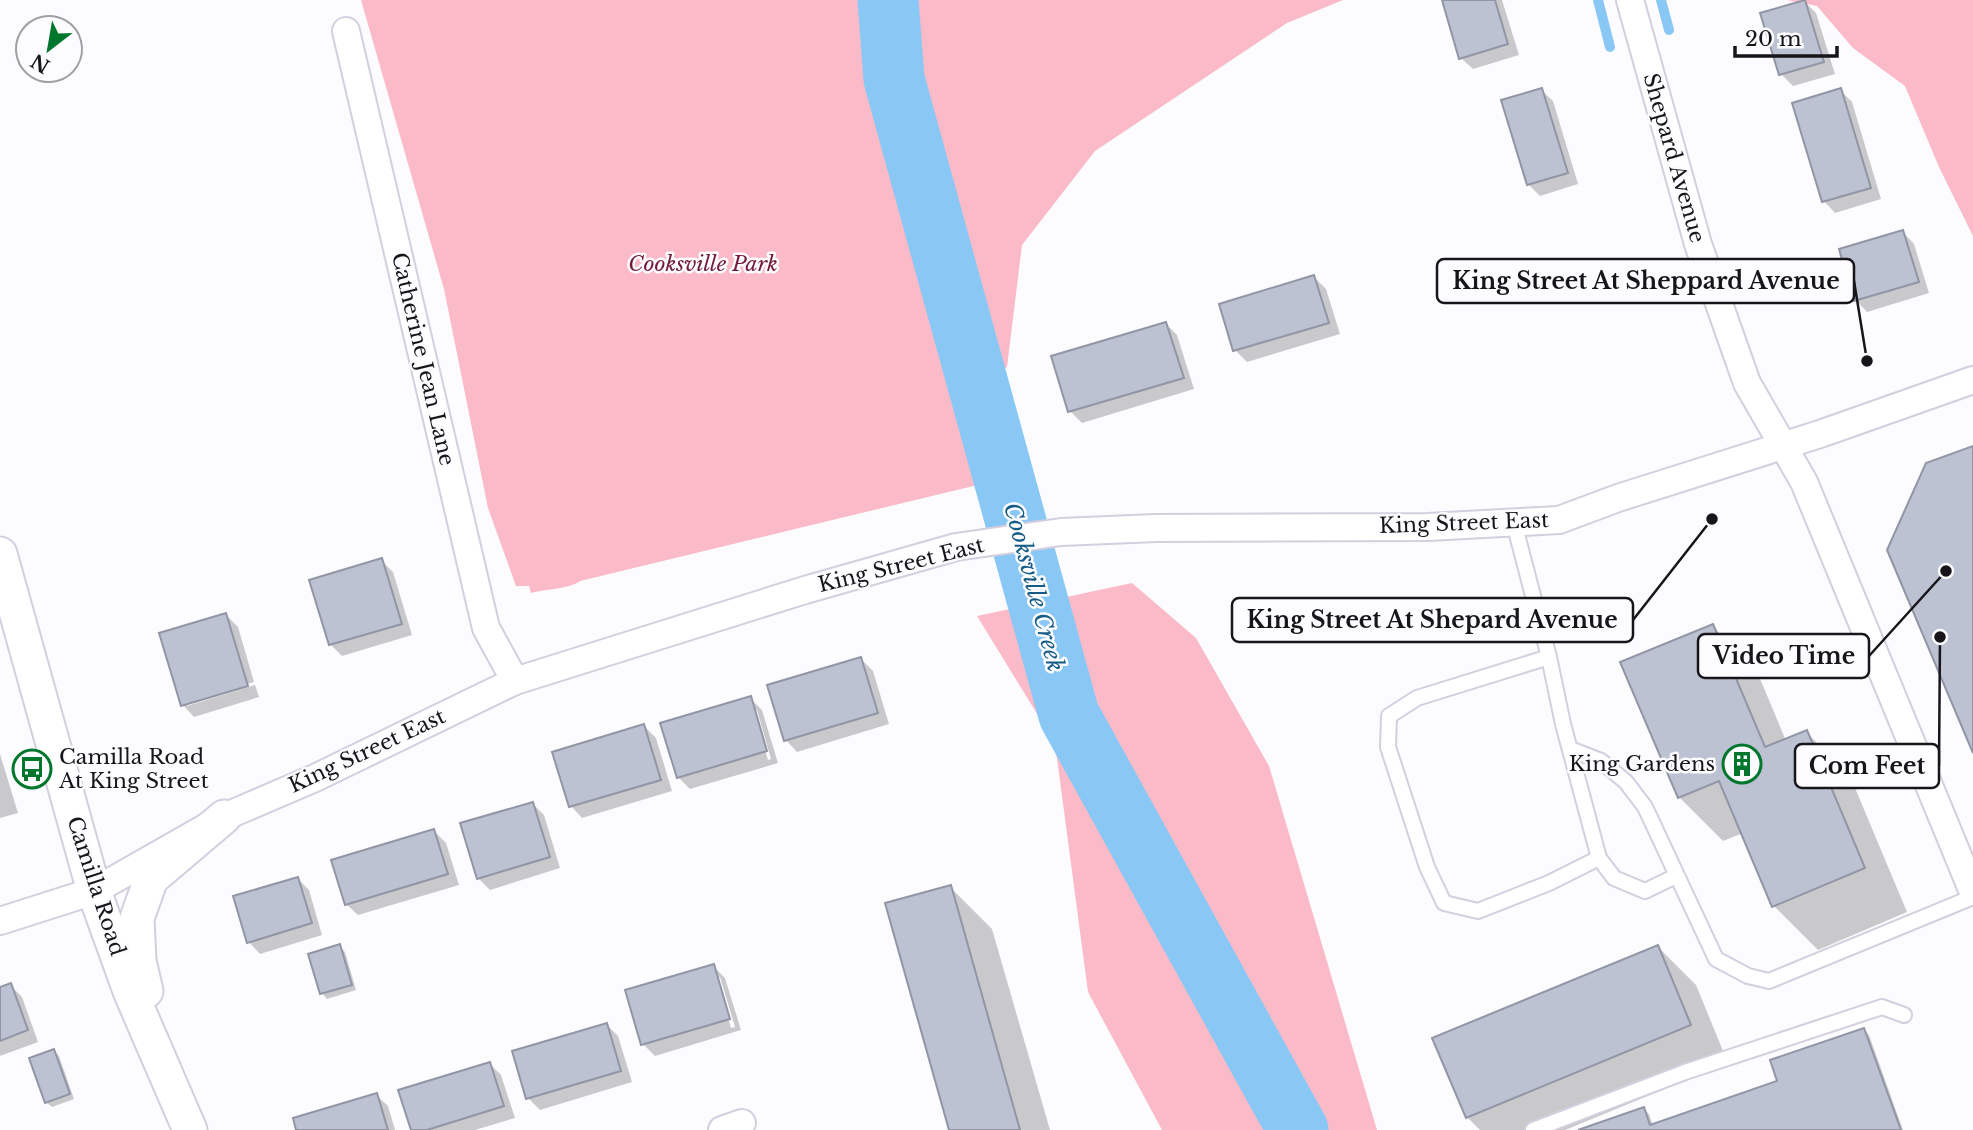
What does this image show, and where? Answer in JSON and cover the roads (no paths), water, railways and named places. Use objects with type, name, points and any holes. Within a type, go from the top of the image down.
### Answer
[{"type":"street","name":"Shepard Avenue","points":[[1630,0],[1698,244],[1747,383],[1811,496],[1973,894]]},
{"type":"street","name":"Catherine Jean Lane","points":[[346,31],[486,628],[515,681]]},
{"type":"street","name":"King Street East","points":[[0,921],[94,891],[224,817],[315,778],[515,681],[805,590],[956,547],[1061,532],[1156,528],[1428,527],[1559,520],[1973,380]]},
{"type":"street","name":"Camilla Road","points":[[0,554],[94,891],[130,991],[190,1130]]},
{"type":"street","points":[[170,1088],[139,961],[137,918],[151,880],[224,817]]},
{"type":"lane","points":[[1514,523],[1599,858],[1614,878],[1645,891],[1676,876]]},
{"type":"lane","points":[[1549,657],[1417,698],[1389,716],[1388,747],[1427,867],[1444,903],[1478,911],[1549,883],[1599,858]]},
{"type":"lane","points":[[1570,749],[1601,761],[1626,782],[1645,807],[1716,959],[1748,976],[1769,981],[1973,894]]},
{"type":"lane","points":[[1533,1130],[1685,1072],[1882,1007],[1904,1015]]},
{"type":"waterway","name":"Cooksville Creek","points":[[888,0],[894,79],[1069,715],[1298,1130]]},
{"type":"waterway","points":[[1598,0],[1610,47]]},
{"type":"waterway","points":[[1661,0],[1669,30]]},
{"type":"place","name":"King Street At Sheppard Avenue","points":[[1867,361]]},
{"type":"place","name":"King Street At Shepard Avenue","points":[[1712,519]]},
{"type":"place","name":"Video Time","points":[[1946,571]]},
{"type":"place","name":"Com Feet","points":[[1940,637]]},
{"type":"place","name":"King Gardens","points":[[1742,764]]},
{"type":"place","name":"Camilla Road At King Street","points":[[32,769]]},
{"type":"park label","name":"Cooksville Park","points":[[703,264]]}]
